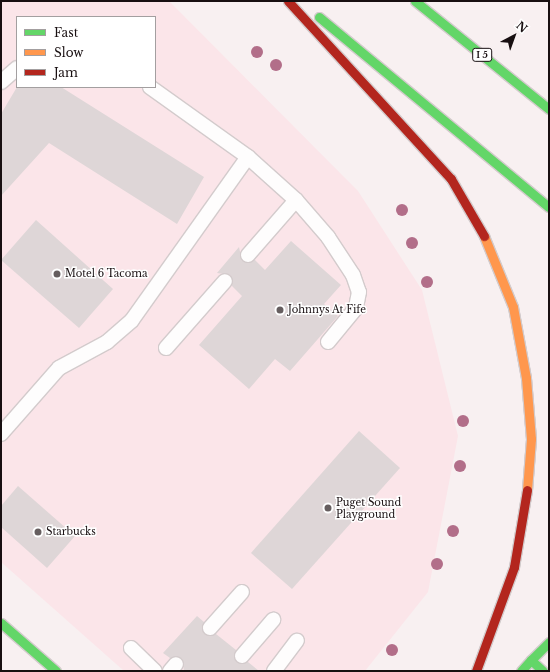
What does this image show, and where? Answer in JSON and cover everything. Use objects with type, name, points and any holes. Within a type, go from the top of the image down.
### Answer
[{"type":"main road","points":[[288,1],[451,179],[486,239],[512,307],[526,378],[531,439],[526,506],[514,567],[476,671]]},
{"type":"main road","points":[[300,1],[549,207]]},
{"type":"main road","name":"I 5","points":[[415,1],[549,109]]},
{"type":"main road","points":[[1,623],[56,671]]},
{"type":"main road","points":[[521,671],[549,642]]},
{"type":"main road","points":[[531,660],[543,671]]},
{"type":"lane","points":[[1,82],[16,69]]},
{"type":"lane","points":[[151,88],[248,157],[296,200],[328,237],[353,275],[359,292],[356,308],[328,342]]},
{"type":"lane","points":[[1,434],[59,368],[107,342],[132,320],[248,157]]},
{"type":"lane","points":[[248,255],[296,200]]},
{"type":"lane","points":[[166,348],[225,281]]},
{"type":"lane","points":[[210,628],[242,592]]},
{"type":"lane","points":[[242,656],[273,620]]},
{"type":"lane","points":[[274,671],[297,641]]},
{"type":"lane","points":[[131,648],[154,671]]},
{"type":"shaded area","points":[[1,1],[169,1],[358,191],[422,290],[458,436],[428,592],[365,671],[124,671],[1,562]]},
{"type":"building","points":[[16,88],[63,88],[204,177],[177,224],[49,143],[1,196],[1,114]]},
{"type":"building","name":"Motel 6 Tacoma","points":[[36,220],[113,289],[79,328],[1,260]]},
{"type":"building","name":"Johnnys At Fife","points":[[291,241],[341,285],[324,304],[338,316],[290,371],[275,359],[249,389],[199,345],[242,296],[232,286],[231,275],[217,273],[239,247],[242,261],[255,260],[265,270]]},
{"type":"building","name":"Puget Sound Playground","points":[[359,431],[400,468],[292,589],[251,553]]},
{"type":"building","name":"Starbucks","points":[[18,486],[75,536],[47,568],[1,527],[1,506]]},
{"type":"building","points":[[197,616],[204,622],[204,634],[216,634],[236,650],[236,662],[248,662],[259,671],[184,671],[182,658],[170,658],[163,653]]},
{"type":"traffic: fast","points":[[415,1],[549,109]]},
{"type":"traffic: fast","points":[[319,17],[549,207]]},
{"type":"traffic: fast","points":[[1,623],[56,671]]},
{"type":"traffic: fast","points":[[531,660],[549,642]]},
{"type":"traffic: fast","points":[[521,671],[531,660]]},
{"type":"traffic: fast","points":[[531,660],[543,671]]},
{"type":"traffic: slow","points":[[484,236],[513,307],[526,378],[531,439],[527,490]]},
{"type":"traffic: jam","points":[[288,1],[451,179],[484,236]]},
{"type":"traffic: jam","points":[[476,671],[514,567],[527,490]]},
{"type":"place","name":"Motel 6 Tacoma","points":[[57,274]]},
{"type":"place","name":"Johnnys At Fife","points":[[280,310]]},
{"type":"place","name":"Puget Sound Playground","points":[[328,508]]},
{"type":"place","name":"Starbucks","points":[[38,532]]}]
